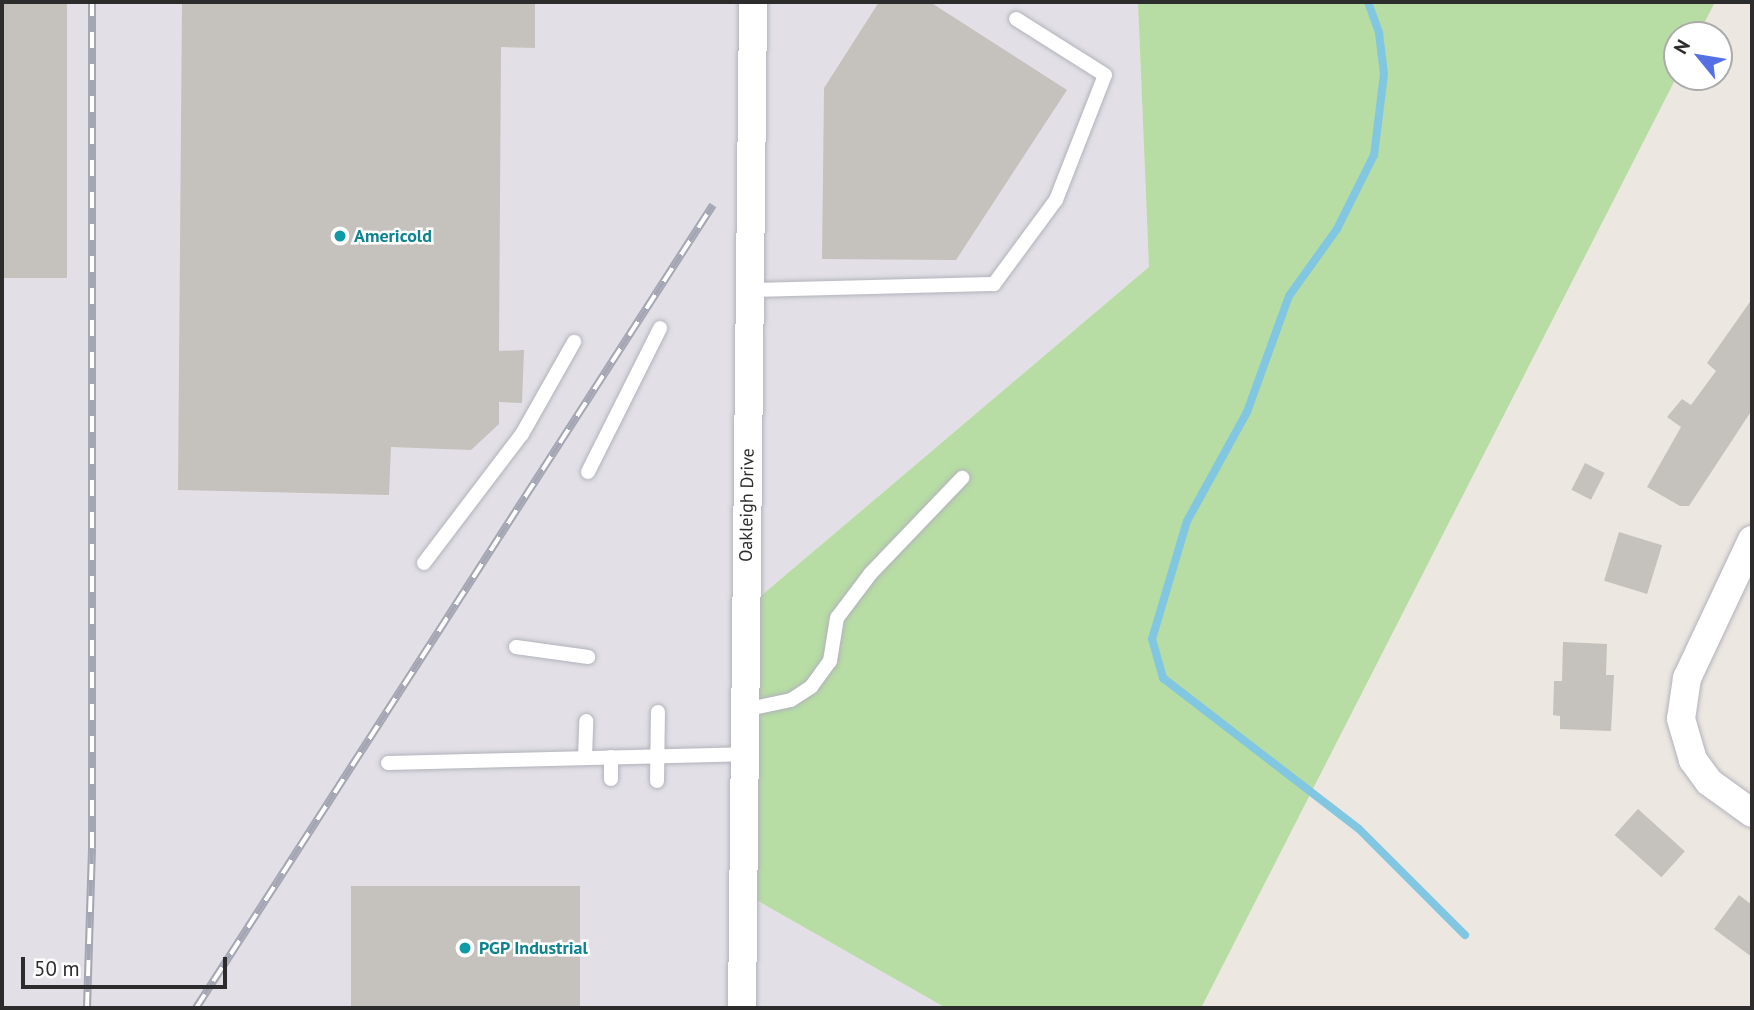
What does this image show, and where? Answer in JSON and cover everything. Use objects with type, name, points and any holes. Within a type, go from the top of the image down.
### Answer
[{"type":"street","name":"Oakleigh Drive","points":[[742,1008],[753,2]]},
{"type":"street","points":[[1752,540],[1687,678],[1681,719],[1693,760],[1709,782],[1752,813]]},
{"type":"lane","points":[[749,290],[994,284],[1056,200],[1105,75],[1016,19]]},
{"type":"lane","points":[[588,472],[660,328]]},
{"type":"lane","points":[[424,563],[522,434],[574,342]]},
{"type":"lane","points":[[744,710],[790,699],[811,687],[830,661],[837,618],[871,573],[961,478]]},
{"type":"lane","points":[[516,646],[588,657]]},
{"type":"lane","points":[[657,781],[658,712]]},
{"type":"lane","points":[[585,758],[586,721]]},
{"type":"lane","points":[[388,763],[744,754]]},
{"type":"lane","points":[[611,757],[611,779]]},
{"type":"shaded area","points":[[2,2],[1138,2],[1149,267],[735,618],[753,898],[946,1008],[2,1008]]},
{"type":"green space","points":[[1138,2],[1715,2],[1705,21],[1663,21],[1663,91],[1669,91],[1201,1008],[946,1008],[753,898],[735,618],[1149,267]]},
{"type":"building","points":[[2,2],[67,2],[67,278],[2,278]]},
{"type":"building","name":"Americold","points":[[182,2],[535,2],[535,48],[501,47],[499,351],[524,350],[522,403],[499,402],[499,424],[471,450],[391,447],[389,495],[178,490]]},
{"type":"building","points":[[879,2],[930,2],[1067,90],[956,260],[822,259],[824,88]]},
{"type":"building","points":[[1752,299],[1752,410],[1689,506],[1680,506],[1647,487],[1681,427],[1667,417],[1682,399],[1691,405],[1716,371],[1707,363]]},
{"type":"building","points":[[1585,463],[1605,473],[1591,500],[1571,490]]},
{"type":"building","points":[[1619,532],[1662,545],[1647,594],[1604,581]]},
{"type":"building","points":[[1563,642],[1607,644],[1606,675],[1614,675],[1611,731],[1560,729],[1560,716],[1553,715],[1554,681],[1562,681]]},
{"type":"building","points":[[1638,809],[1685,851],[1661,877],[1615,835]]},
{"type":"building","name":"PGP Industrial","points":[[351,886],[580,886],[580,1008],[351,1008]]},
{"type":"building","points":[[1739,895],[1752,905],[1752,957],[1714,929]]},
{"type":"waterway","points":[[1368,2],[1379,33],[1384,74],[1374,155],[1337,229],[1289,296],[1247,412],[1187,521],[1152,639],[1163,678],[1359,829],[1465,935]]},
{"type":"railway","points":[[87,1008],[92,848],[92,2]]},
{"type":"railway","points":[[196,1008],[713,205]]},
{"type":"place","name":"Americold","points":[[340,236]]},
{"type":"place","name":"PGP Industrial","points":[[465,948]]}]
